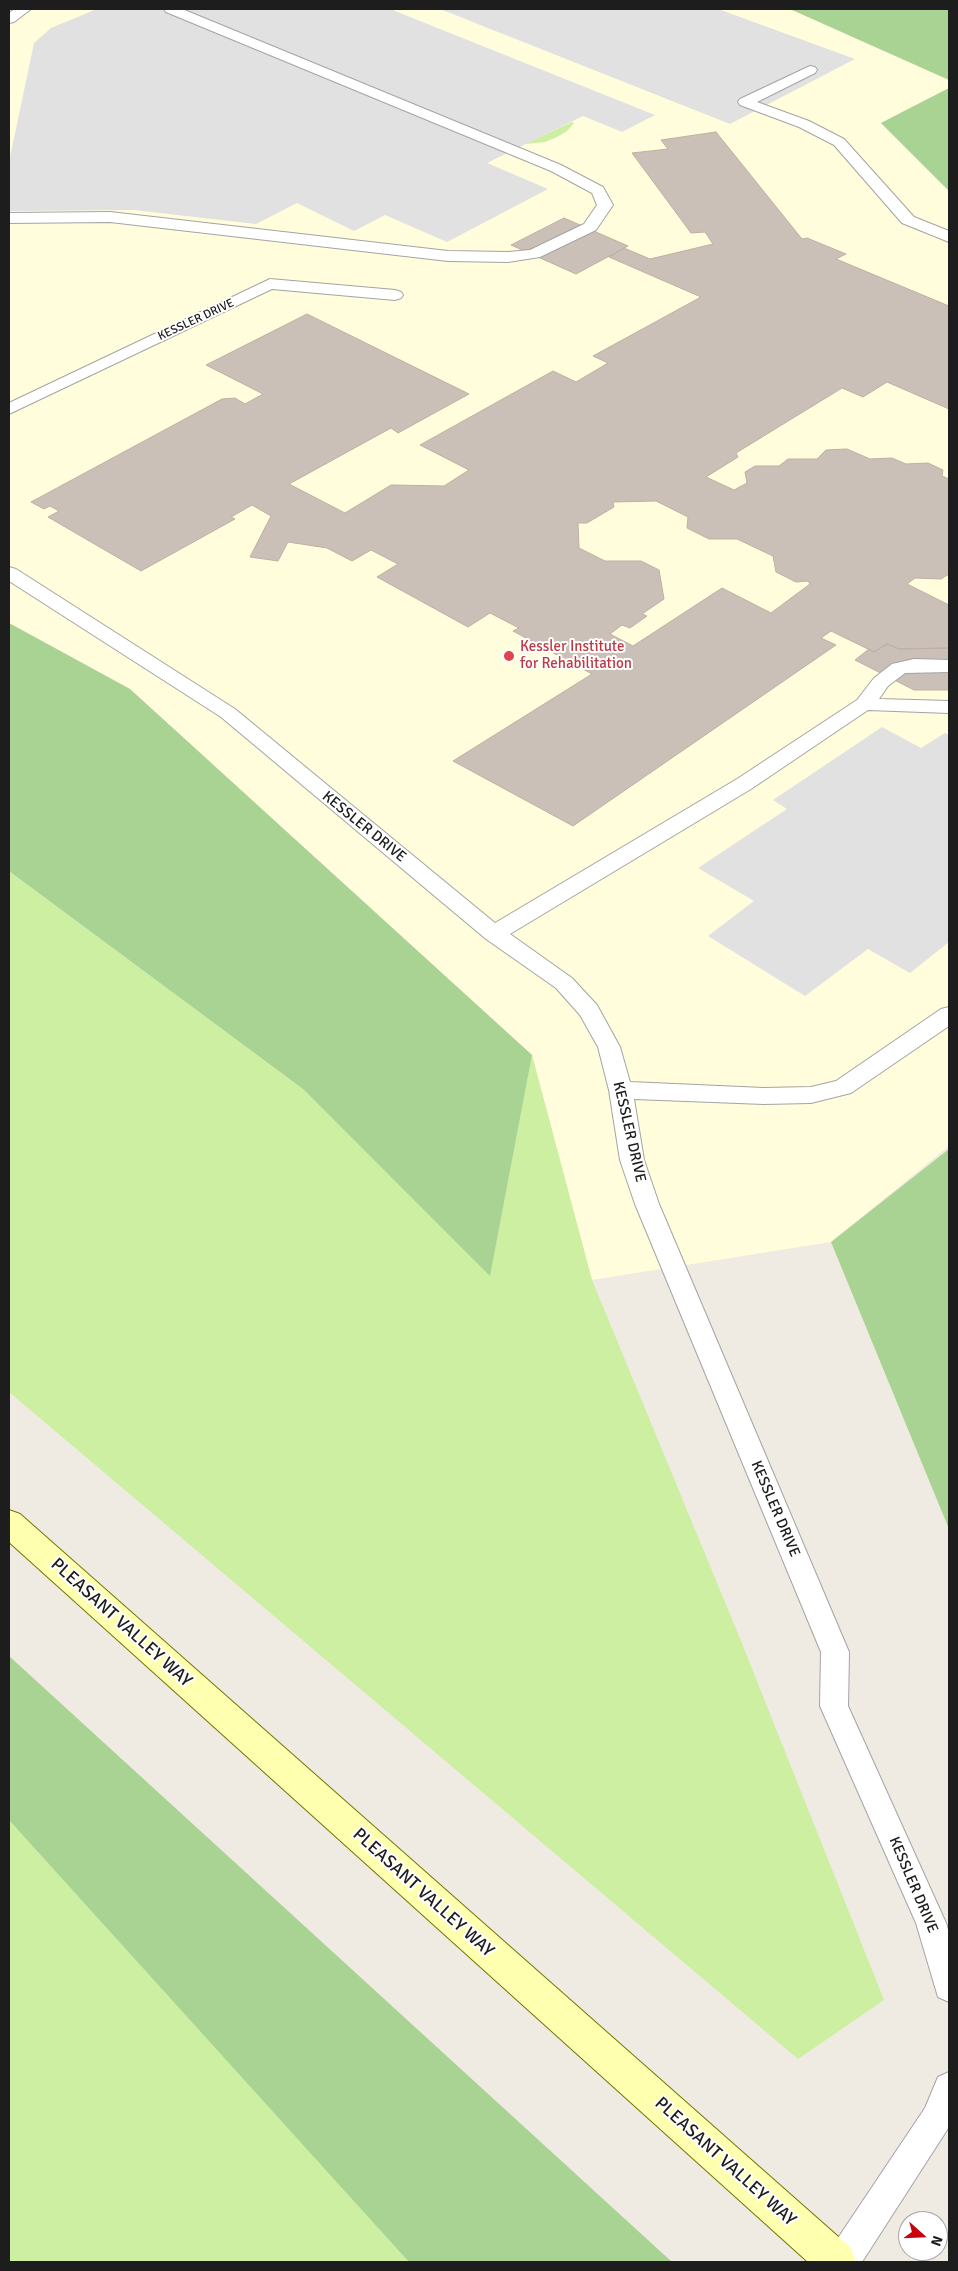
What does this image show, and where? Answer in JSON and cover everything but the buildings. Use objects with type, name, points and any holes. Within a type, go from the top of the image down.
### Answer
[{"type":"main road","name":"PLEASANT VALLEY WAY","points":[[9,1523],[837,2262]]},
{"type":"lane","points":[[9,19],[24,9]]},
{"type":"lane","points":[[9,218],[110,217],[448,256],[508,257],[534,254],[590,227],[605,205],[598,190],[556,168],[171,9]]},
{"type":"lane","points":[[810,70],[745,102],[804,124],[839,142],[908,220],[949,237]]},
{"type":"lane","name":"KESSLER DRIVE","points":[[9,409],[270,284],[395,295]]},
{"type":"lane","name":"KESSLER DRIVE","points":[[9,573],[228,713],[494,934],[564,984],[589,1010],[608,1047],[621,1090],[632,1160],[647,1204],[835,1652],[834,1706],[931,1923],[949,1987]]},
{"type":"lane","points":[[494,934],[744,784],[864,704],[881,682],[899,668],[914,665],[949,666]]},
{"type":"lane","points":[[864,704],[949,707]]},
{"type":"lane","points":[[621,1090],[764,1096],[812,1095],[843,1087],[949,1015]]},
{"type":"lane","points":[[842,2262],[936,2119],[949,2088]]},
{"type":"shaded area","name":"Kessler Institute for Rehabilitation","points":[[9,9],[790,9],[949,80],[949,88],[881,123],[949,191],[949,1146],[831,1242],[592,1280],[532,1055],[130,689],[9,623]]},
{"type":"shaded area","points":[[97,9],[390,9],[655,115],[622,132],[583,116],[487,163],[548,189],[447,242],[385,215],[354,231],[297,203],[256,224],[134,210],[9,211],[9,162],[34,43],[51,28]]},
{"type":"shaded area","points":[[440,9],[718,9],[855,59],[730,124]]},
{"type":"shaded area","points":[[882,727],[921,748],[945,733],[949,735],[949,942],[910,973],[868,949],[805,996],[708,936],[754,901],[698,868],[787,809],[773,800]]},
{"type":"green space","points":[[790,9],[949,9],[949,80]]},
{"type":"green space","points":[[949,88],[949,191],[881,123]]},
{"type":"green space","points":[[572,122],[574,123],[567,131],[557,137],[545,142],[525,144]]},
{"type":"green space","points":[[9,623],[130,689],[532,1055],[490,1276],[303,1089],[9,871]]},
{"type":"green space","points":[[9,871],[303,1089],[490,1275],[532,1055],[592,1280],[741,1641],[884,2000],[798,2059],[9,1392]]},
{"type":"green space","points":[[949,1149],[949,1529],[831,1242]]},
{"type":"green space","points":[[9,1656],[672,2262],[409,2262],[9,1820]]},
{"type":"green space","points":[[9,1820],[317,2159],[409,2262],[9,2262]]},
{"type":"place","name":"Kessler Institute for Rehabilitation","points":[[509,656]]}]
